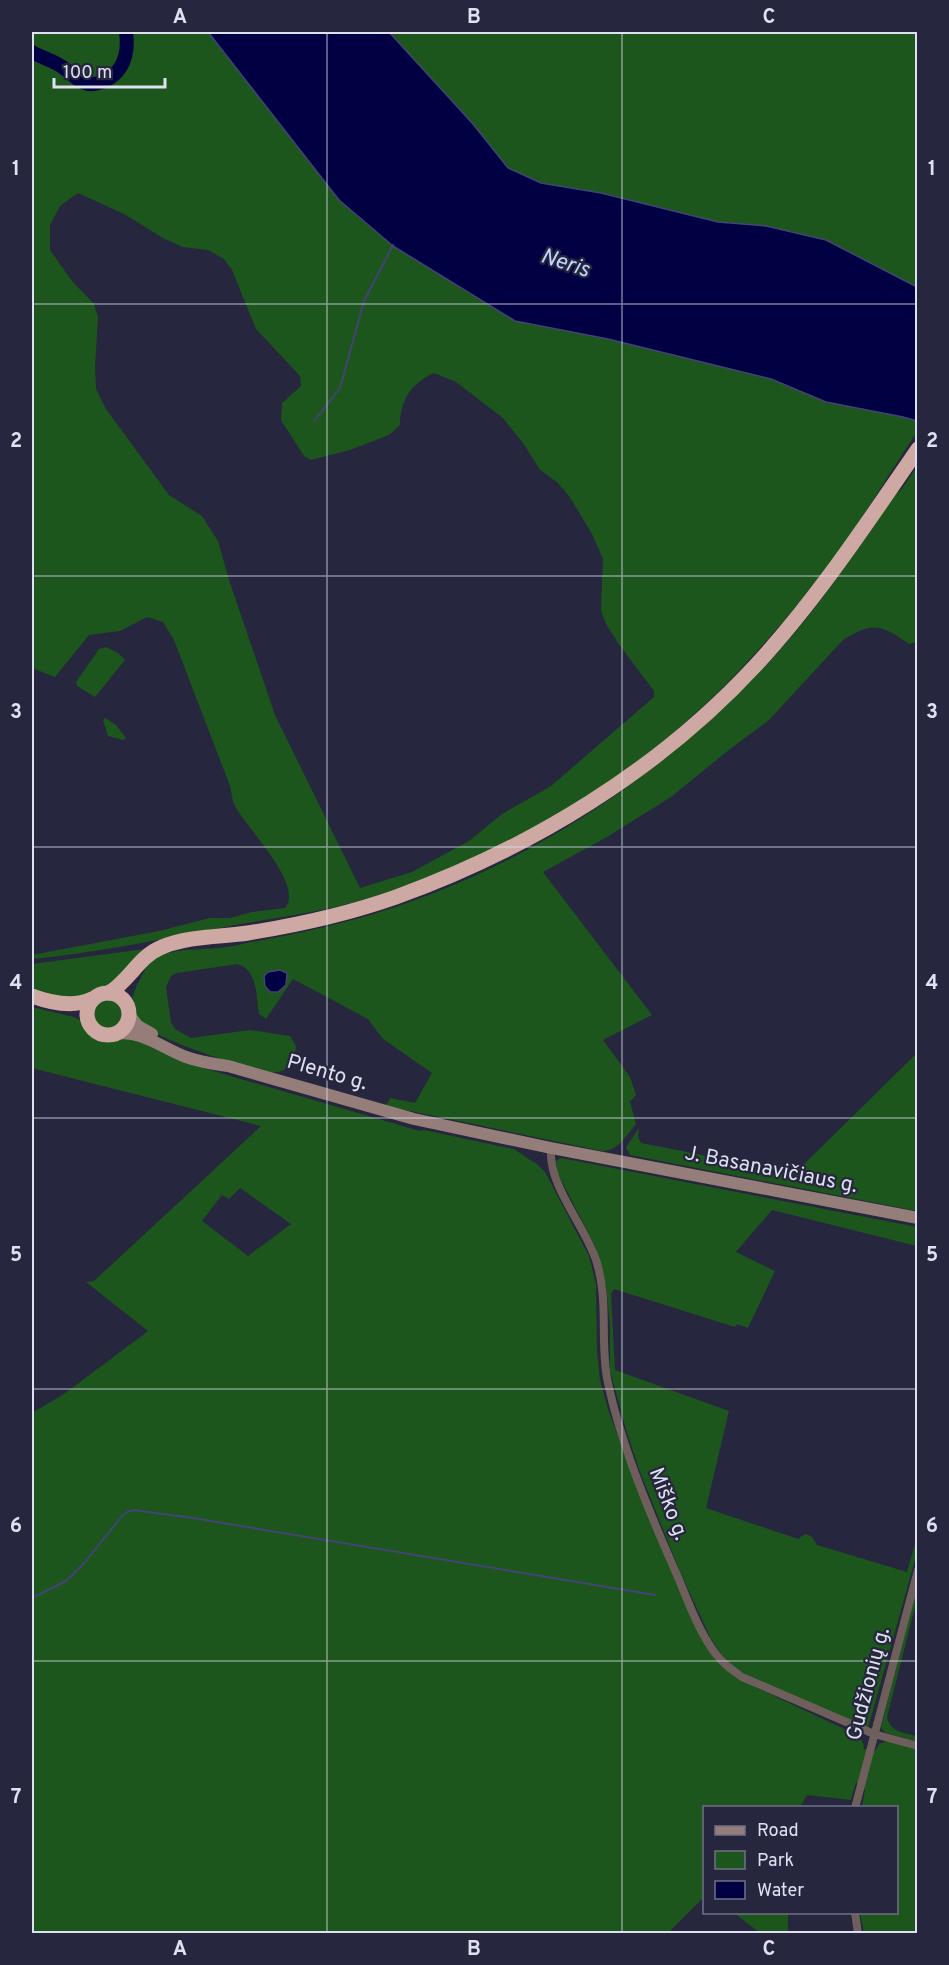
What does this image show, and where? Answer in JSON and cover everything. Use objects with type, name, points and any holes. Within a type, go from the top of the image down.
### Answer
[{"type":"highway","points":[[32,996],[78,1005],[97,995],[109,993],[120,986],[143,958],[162,947],[297,924],[393,898],[482,862],[572,814],[660,753],[755,666],[820,587],[918,449]]},
{"type":"highway","points":[[32,1004],[71,1012],[87,1021],[96,1032],[109,1036],[116,1034],[125,1027],[129,988],[152,952]]},
{"type":"highway","points":[[109,993],[123,999],[128,1010]]},
{"type":"highway","points":[[87,1021],[87,1010],[92,999]]},
{"type":"main road","name":"Plento g.","points":[[128,1010],[138,1026],[156,1037],[228,1066],[414,1119],[551,1148]]},
{"type":"main road","name":"Plento g.","points":[[116,1034],[136,1034],[187,1057],[205,1063],[228,1066]]},
{"type":"main road","name":"J. Basanavičiaus g.","points":[[551,1148],[918,1218]]},
{"type":"street","name":"Miško g.","points":[[551,1148],[550,1158],[556,1179],[589,1244],[601,1277],[605,1308],[605,1356],[620,1427],[655,1524],[695,1616],[714,1652],[742,1677],[874,1734],[918,1746]]},
{"type":"street","name":"Gudžionių g.","points":[[856,1806],[918,1570]]},
{"type":"street","points":[[855,1914],[858,1934]]},
{"type":"green space","points":[[32,32],[208,32],[339,200],[515,321],[608,339],[771,379],[826,402],[917,421],[917,432],[831,562],[784,620],[711,700],[621,773],[522,835],[417,882],[363,900],[307,913],[123,946],[32,959],[32,955],[159,931],[210,918],[230,918],[252,912],[285,908],[289,898],[287,885],[280,870],[234,804],[230,786],[174,640],[163,622],[147,617],[120,631],[89,635],[55,677],[32,668]],"holes":[[[78,193],[124,214],[163,238],[183,247],[208,250],[224,259],[232,270],[256,329],[300,376],[301,386],[282,403],[281,420],[304,456],[311,460],[350,450],[389,435],[400,425],[402,408],[408,394],[419,382],[434,373],[456,382],[503,418],[523,443],[540,470],[557,482],[569,496],[592,534],[603,559],[601,610],[606,624],[654,691],[654,697],[551,786],[502,814],[469,841],[412,872],[360,888],[275,715],[218,541],[202,516],[169,495],[106,409],[96,389],[98,317],[94,304],[72,281],[50,250],[50,225],[60,206]]]},
{"type":"green space","points":[[389,32],[917,32],[917,287],[826,240],[766,226],[718,222],[601,193],[541,183],[508,168],[473,124]]},
{"type":"green space","points":[[917,467],[917,642],[909,644],[884,629],[877,628],[862,630],[843,640],[769,720],[671,797],[607,837],[543,872],[652,1015],[603,1040],[630,1077],[636,1095],[630,1102],[636,1124],[617,1146],[602,1151],[386,1106],[390,1098],[415,1103],[432,1073],[383,1039],[368,1019],[293,979],[266,1019],[259,1014],[255,984],[249,972],[237,964],[177,973],[171,976],[166,987],[171,1022],[175,1029],[191,1038],[250,1030],[290,1036],[296,1046],[296,1051],[292,1063],[283,1071],[252,1068],[211,1056],[171,1040],[141,1024],[135,1015],[132,1001],[146,968],[155,958],[178,951],[226,947],[315,929],[356,919],[415,900],[471,877],[527,850],[580,819],[631,784],[679,747],[726,706],[787,643]]},
{"type":"green space","points":[[106,647],[118,653],[125,660],[95,697],[77,686],[76,682],[99,649]]},
{"type":"green space","points":[[105,718],[116,725],[126,738],[123,740],[108,736],[103,720]]},
{"type":"green space","points":[[145,949],[110,987],[96,990],[80,1001],[32,992],[32,964]]},
{"type":"green space","points":[[107,999],[118,1003],[122,1014],[118,1025],[107,1029],[96,1025],[92,1014],[96,1003]]},
{"type":"green space","points":[[32,1007],[74,1017],[80,1020],[93,1037],[102,1040],[129,1036],[203,1068],[420,1131],[514,1149],[545,1172],[589,1256],[596,1284],[600,1380],[608,1409],[639,1494],[696,1628],[724,1668],[736,1678],[857,1735],[864,1749],[875,1751],[879,1744],[887,1741],[917,1749],[917,1933],[864,1933],[860,1914],[898,1914],[898,1806],[862,1806],[865,1789],[856,1782],[851,1800],[807,1795],[801,1806],[703,1806],[703,1898],[668,1933],[32,1933],[32,1413],[64,1394],[148,1331],[86,1282],[94,1281],[261,1126],[32,1068]],"holes":[[[240,1188],[291,1224],[248,1256],[202,1221],[222,1195],[229,1199]]]},
{"type":"green space","points":[[917,1053],[917,1211],[630,1155],[626,1147],[639,1128],[638,1137],[641,1143],[795,1173]]},
{"type":"green space","points":[[561,1158],[917,1227],[917,1246],[772,1210],[736,1252],[775,1271],[748,1328],[737,1324],[735,1327],[614,1289],[611,1294],[615,1370],[729,1411],[706,1508],[798,1539],[805,1534],[811,1536],[817,1545],[907,1572],[917,1537],[917,1553],[868,1728],[753,1679],[735,1668],[711,1639],[681,1574],[640,1472],[627,1433],[610,1370],[610,1325],[606,1285],[595,1246],[558,1174],[556,1161]]},
{"type":"green space","points":[[917,1586],[917,1599],[887,1717],[894,1729],[917,1736],[917,1742],[884,1732],[881,1727]]},
{"type":"green space","points":[[735,1914],[788,1914],[788,1933],[760,1933]]},
{"type":"water","name":"Neris","points":[[208,32],[389,32],[473,124],[508,168],[541,183],[601,193],[718,222],[766,226],[826,240],[917,287],[917,421],[826,402],[771,379],[608,339],[515,321],[393,246],[339,200]]},
{"type":"water","points":[[280,970],[287,973],[286,985],[278,992],[270,992],[265,986],[264,976],[268,972]]},
{"type":"waterway","points":[[32,52],[57,64],[82,82],[95,84],[109,78],[120,68],[126,55],[126,32]]},
{"type":"waterway","points":[[314,421],[340,388],[364,301],[393,245]]},
{"type":"waterway","points":[[32,1598],[66,1581],[86,1561],[122,1516],[133,1510],[655,1595]]}]
